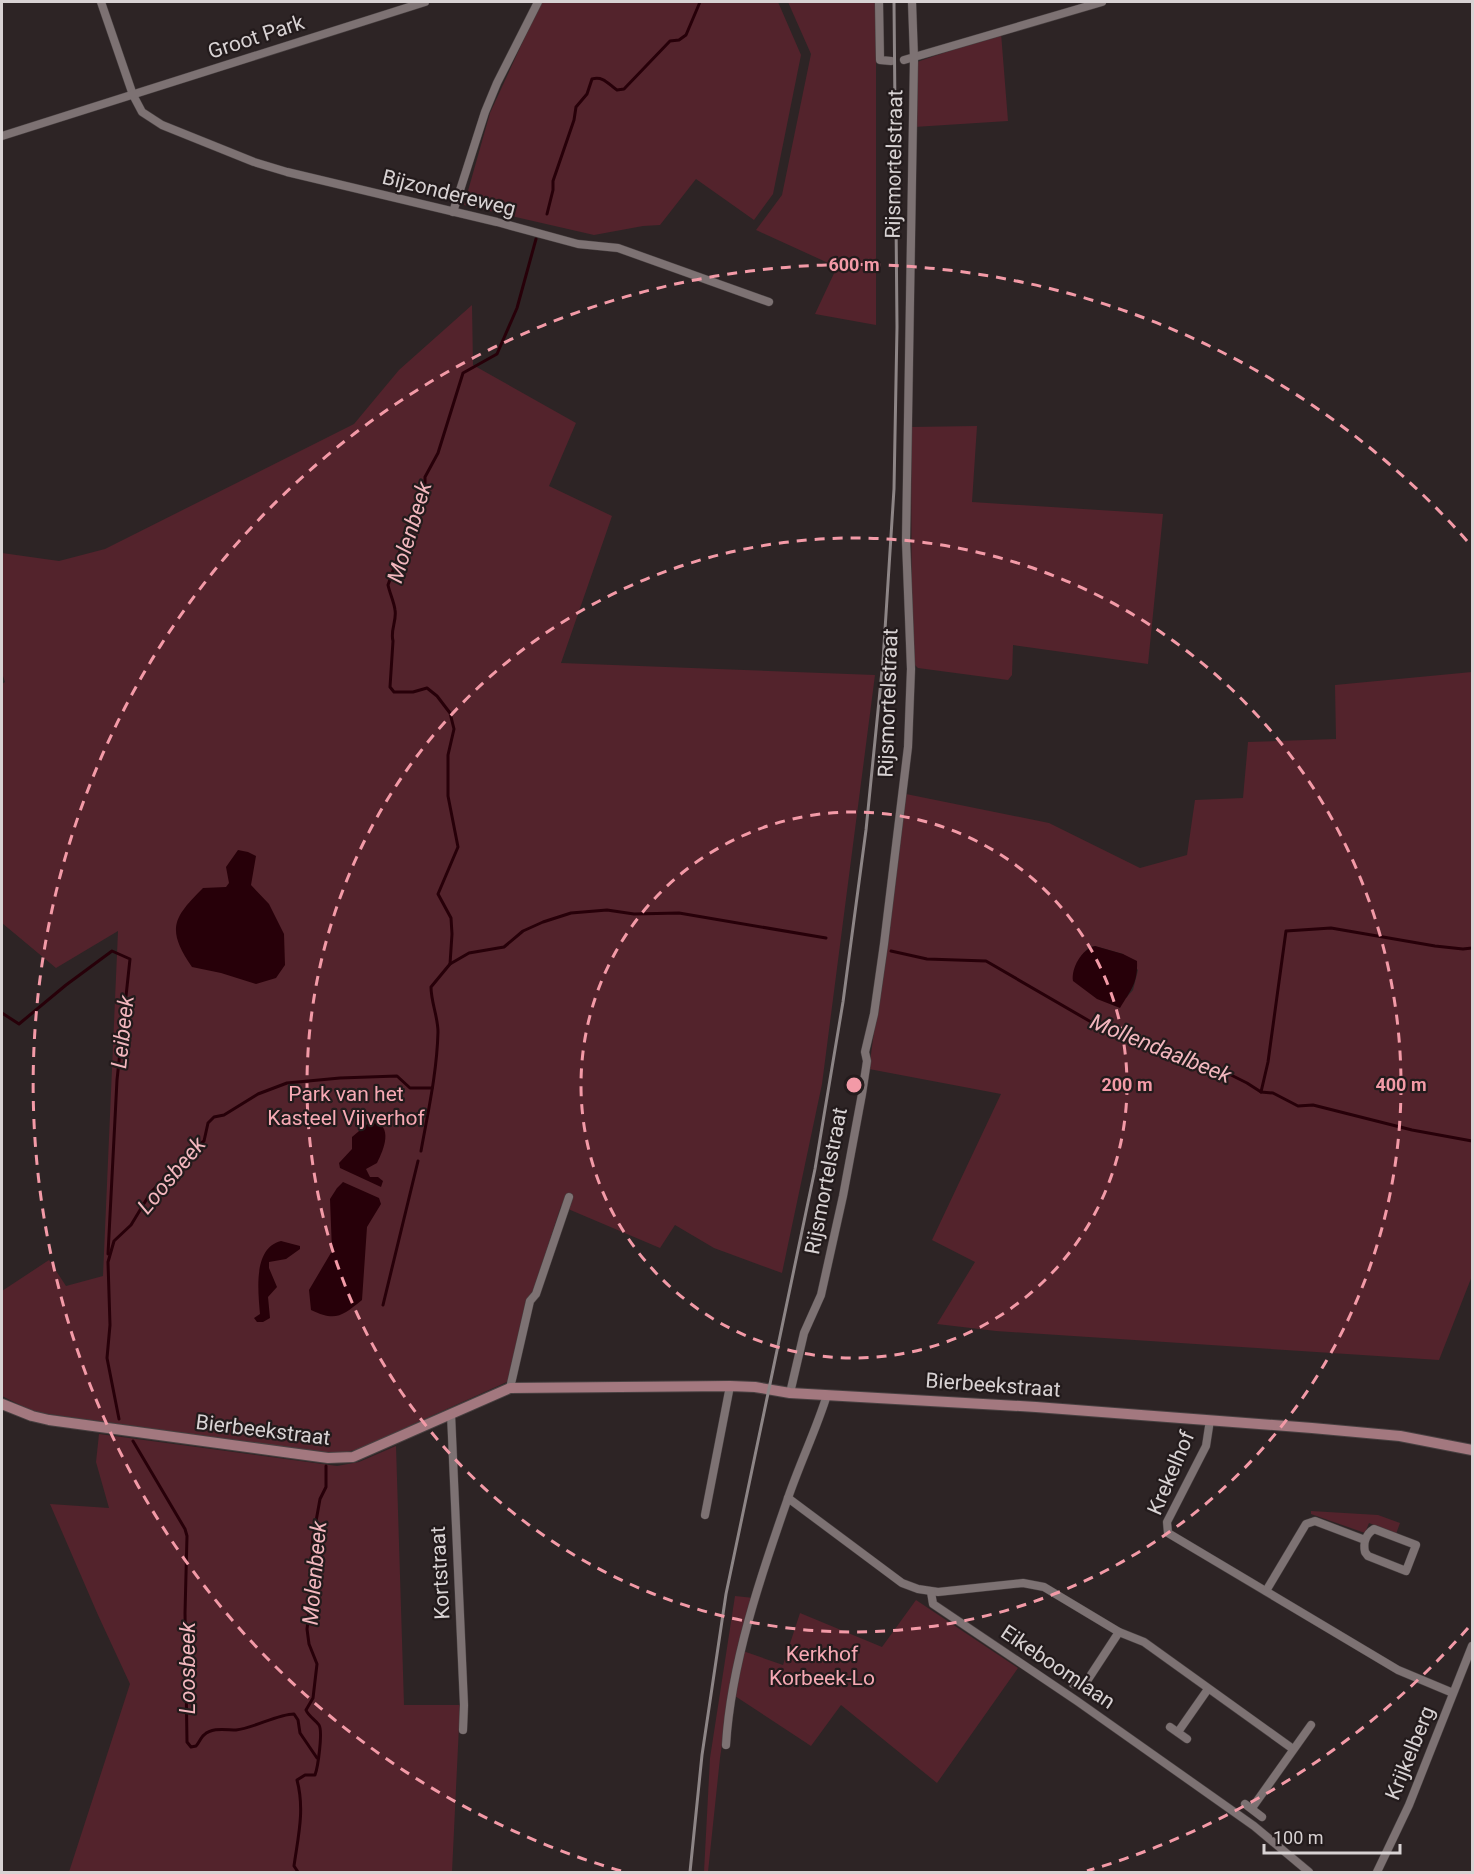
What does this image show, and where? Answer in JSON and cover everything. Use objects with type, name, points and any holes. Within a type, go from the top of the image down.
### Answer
[{"type":"street","name":"Bijzondereweg","points":[[101,2],[133,95],[142,112],[162,125],[254,162],[578,244],[618,248],[769,302]]},
{"type":"street","name":"Groot Park","points":[[133,95],[425,2]]},
{"type":"street","points":[[453,212],[493,93],[538,2]]},
{"type":"street","points":[[879,2],[880,60],[891,61]]},
{"type":"street","name":"Rijsmortelstraat","points":[[790,1393],[804,1333],[821,1295],[846,1185],[867,1061],[865,1052],[874,1014],[884,944],[908,747],[910,669],[906,541],[914,58],[912,2]]},
{"type":"street","points":[[904,60],[1102,2]]},
{"type":"street","points":[[2,136],[133,95]]},
{"type":"street","points":[[510,1388],[530,1300],[536,1294],[569,1197]]},
{"type":"street","points":[[705,1515],[730,1386]]},
{"type":"street","name":"Bierbeekstraat","points":[[2,1404],[49,1420],[197,1442],[339,1458],[353,1457],[510,1388],[730,1386],[755,1387],[790,1393],[1036,1407],[1400,1436],[1473,1450]]},
{"type":"street","points":[[726,1745],[730,1704],[748,1623],[788,1498],[827,1395]]},
{"type":"street","name":"Kortstraat","points":[[451,1414],[464,1705],[463,1730]]},
{"type":"street","name":"Krekelhof","points":[[1210,1420],[1206,1446],[1167,1522],[1167,1530],[1171,1535],[1398,1670],[1453,1693]]},
{"type":"street","points":[[788,1498],[902,1583],[931,1592],[1023,1583],[1044,1587],[1119,1632],[1144,1642],[1293,1749]]},
{"type":"street","points":[[1266,1591],[1309,1522],[1315,1521],[1365,1540]]},
{"type":"street","points":[[1374,1529],[1416,1545],[1406,1571],[1368,1556],[1364,1547],[1365,1540],[1368,1533],[1374,1529]]},
{"type":"street","name":"Eikeboomlaan","points":[[931,1592],[933,1604],[1077,1701],[1254,1826],[1309,1872]]},
{"type":"street","points":[[1073,1684],[1083,1687],[1119,1632]]},
{"type":"street","name":"Krijkelberg","points":[[1377,1872],[1409,1805],[1473,1646]]},
{"type":"street","points":[[1178,1732],[1208,1689]]},
{"type":"street","points":[[1262,1817],[1248,1806],[1311,1725]]},
{"type":"street","points":[[1170,1726],[1186,1739]]},
{"type":"green space","points":[[541,2],[778,2],[801,55],[773,194],[754,220],[696,179],[660,225],[594,235],[464,205],[490,113]]},
{"type":"green space","points":[[788,2],[876,2],[876,325],[815,314],[837,267],[756,230],[782,195],[811,54]]},
{"type":"green space","points":[[1001,33],[1008,121],[914,127],[917,62]]},
{"type":"green space","name":"Park van het Kasteel Vijverhof","points":[[472,305],[473,365],[576,423],[549,486],[612,516],[561,663],[875,675],[822,1084],[782,1273],[714,1248],[675,1225],[660,1248],[561,1206],[532,1295],[509,1381],[358,1449],[344,1453],[331,1453],[34,1412],[2,1396],[2,1291],[49,1260],[66,1286],[103,1276],[118,931],[56,968],[2,923],[2,684],[5,682],[2,673],[2,553],[59,561],[105,549],[354,424],[399,370]]},
{"type":"green space","points":[[977,426],[972,502],[1163,514],[1148,664],[1013,645],[1012,675],[1008,680],[918,668],[912,662],[911,427]]},
{"type":"green space","points":[[1472,672],[1472,1276],[1439,1360],[996,1331],[937,1324],[975,1262],[932,1240],[1001,1094],[869,1069],[906,794],[1049,823],[1140,868],[1187,855],[1195,800],[1243,798],[1248,742],[1336,739],[1335,685]],"holes":[[[1095,946],[1123,954],[1138,970],[1133,990],[1126,998],[1081,956],[1089,947]]]},
{"type":"green space","points":[[99,1434],[337,1466],[359,1462],[396,1446],[404,1705],[460,1705],[452,1872],[69,1872],[130,1684],[50,1504],[109,1508],[96,1462]]},
{"type":"green space","points":[[1311,1511],[1378,1515],[1400,1523],[1396,1534],[1369,1523],[1365,1533],[1311,1514]]},
{"type":"green space","points":[[735,1596],[754,1598],[728,1703],[708,1872],[704,1872],[710,1758]]},
{"type":"green space","name":"Kerkhof Korbeek-Lo","points":[[916,1600],[1018,1668],[937,1783],[841,1705],[811,1746],[735,1696],[743,1651],[783,1665],[800,1613],[882,1647]]},
{"type":"shaded area","points":[[238,850],[256,856],[251,885],[269,904],[284,934],[285,965],[276,978],[256,984],[192,967],[176,933],[179,916],[203,888],[226,887],[229,883],[226,867]]},
{"type":"shaded area","points":[[1095,946],[1123,954],[1137,961],[1135,981],[1120,1008],[1097,999],[1073,981],[1078,960],[1086,951]]},
{"type":"shaded area","points":[[372,1120],[383,1127],[385,1138],[377,1163],[366,1169],[370,1177],[378,1177],[383,1181],[381,1187],[340,1168],[339,1163],[352,1149],[352,1137]]},
{"type":"shaded area","points":[[343,1182],[379,1198],[381,1204],[367,1227],[362,1300],[344,1313],[327,1316],[311,1310],[309,1290],[332,1251],[330,1199]]},
{"type":"shaded area","points":[[281,1241],[300,1246],[300,1249],[286,1259],[269,1262],[269,1268],[277,1287],[268,1297],[270,1318],[257,1322],[254,1318],[260,1314],[259,1271],[266,1252],[272,1245]]},
{"type":"waterway","name":"Molenbeek","points":[[547,214],[553,181],[574,120],[576,107],[587,94],[592,79],[603,80],[617,90],[624,89],[670,41],[679,40],[686,35],[700,2]]},
{"type":"waterway","name":"Molenbeek","points":[[421,1151],[432,1092],[437,1047],[438,1026],[431,987],[450,964],[451,918],[438,894],[458,847],[448,796],[448,755],[454,729],[450,713],[437,696],[427,688],[413,692],[394,692],[390,687],[395,614],[388,585],[419,493],[425,484],[425,477],[438,453],[463,373],[497,354],[517,308],[536,239]]},
{"type":"waterway","name":"Mollendaalbeek","points":[[450,964],[469,953],[504,947],[523,931],[543,922],[571,913],[607,910],[634,914],[679,913],[826,938]]},
{"type":"waterway","points":[[1261,1092],[1268,1062],[1286,931],[1331,928],[1435,946],[1472,948]]},
{"type":"waterway","name":"Leibeek","points":[[2,1013],[19,1024],[112,951],[130,959],[117,1080],[108,1254]]},
{"type":"waterway","name":"Mollendaalbeek","points":[[891,951],[927,959],[986,961],[1098,1026],[1209,1064],[1261,1092],[1273,1093],[1298,1106],[1313,1105],[1412,1130],[1472,1141]]},
{"type":"waterway","name":"Loosbeek","points":[[119,1419],[107,1358],[110,1325],[108,1262],[114,1241],[131,1225],[151,1192],[204,1141],[208,1123],[214,1117],[224,1115],[258,1094],[287,1083],[397,1076],[410,1088],[432,1088]]},
{"type":"waterway","name":"Molenbeek","points":[[383,1305],[418,1161]]},
{"type":"waterway","name":"Loosbeek","points":[[133,1441],[187,1536],[185,1613],[187,1742],[191,1747],[196,1746],[207,1732],[243,1729],[294,1714],[298,1720],[300,1733],[317,1758]]},
{"type":"waterway","name":"Molenbeek","points":[[298,1872],[294,1866],[301,1813],[297,1780],[305,1775],[315,1775],[319,1757],[319,1725],[306,1710],[313,1698],[317,1664],[309,1644],[307,1629],[313,1538],[320,1499],[326,1487],[326,1466]]},
{"type":"railway","points":[[690,1872],[702,1755],[726,1594],[815,1169],[843,1002],[866,830],[883,661],[894,489],[897,327],[894,2]]}]
